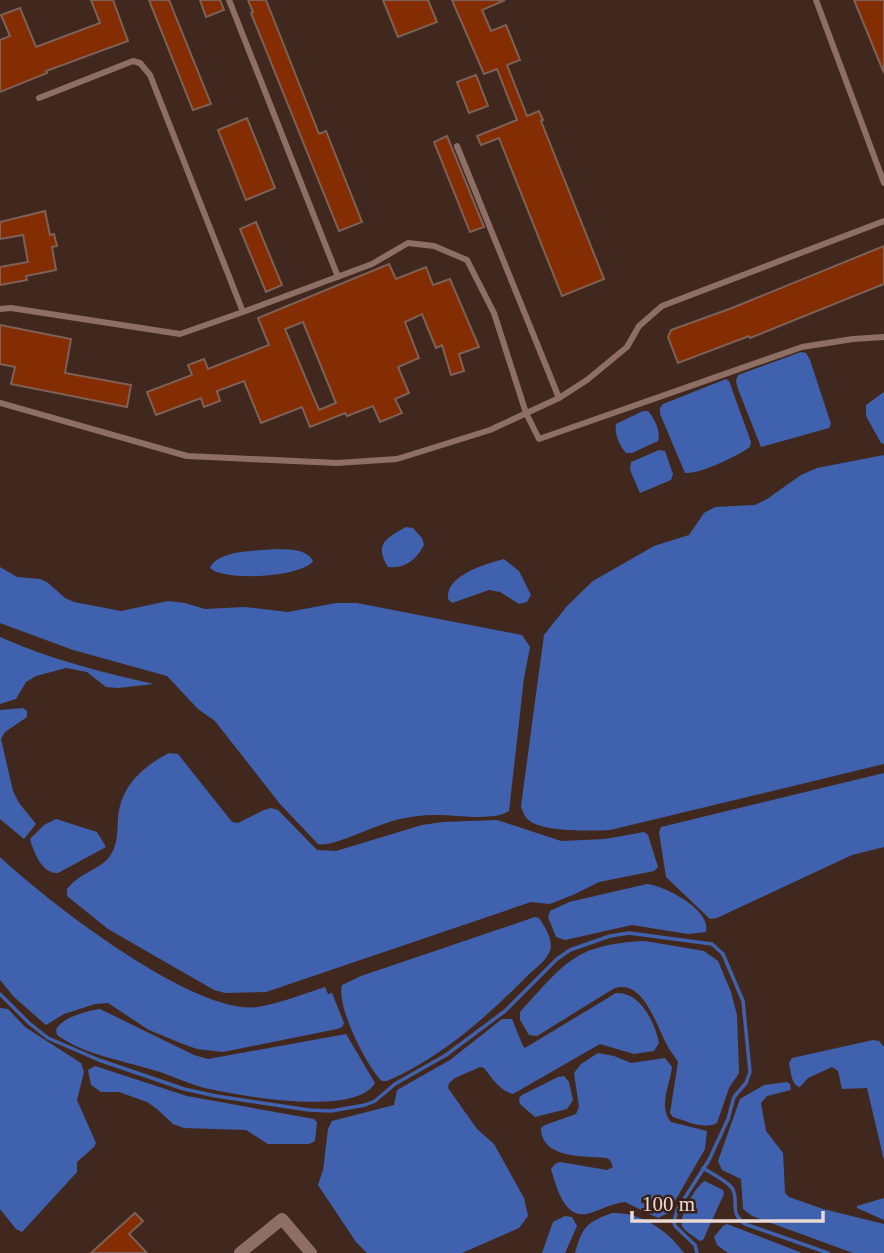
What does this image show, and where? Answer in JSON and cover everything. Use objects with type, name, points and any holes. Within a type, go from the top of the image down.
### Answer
[{"type":"street","points":[[240,1253],[282,1219],[311,1253]]},
{"type":"lane","points":[[229,0],[338,277]]},
{"type":"lane","points":[[816,0],[884,183]]},
{"type":"lane","points":[[39,98],[133,61],[140,63],[150,75],[243,312]]},
{"type":"lane","points":[[457,146],[559,398]]},
{"type":"lane","points":[[0,403],[187,456],[337,463],[397,459],[490,430],[559,398],[587,380],[627,347],[639,326],[662,306],[884,221]]},
{"type":"lane","points":[[0,309],[12,308],[180,334],[372,264],[408,243],[434,246],[467,260],[494,313],[526,413],[539,439],[802,347],[884,337]]},
{"type":"water","points":[[801,352],[806,353],[810,360],[831,424],[829,428],[761,447],[738,389],[738,375]]},
{"type":"water","points":[[726,379],[751,442],[750,447],[709,468],[685,473],[660,414],[660,408],[663,404]]},
{"type":"water","points":[[884,392],[884,444],[866,416],[866,405]]},
{"type":"water","points":[[648,411],[655,422],[658,441],[632,453],[626,453],[618,440],[616,424]]},
{"type":"water","points":[[659,450],[665,451],[673,474],[671,480],[640,493],[630,470],[631,462]]},
{"type":"water","points":[[884,455],[884,764],[610,830],[557,829],[537,825],[528,819],[521,806],[544,635],[567,606],[593,581],[654,546],[689,535],[704,513],[715,507],[755,505],[801,475],[817,468]]},
{"type":"water","points":[[406,527],[413,528],[422,538],[424,545],[409,562],[400,567],[388,567],[382,553],[384,542]]},
{"type":"water","points":[[275,549],[302,552],[313,561],[294,571],[263,576],[230,575],[210,568],[214,562],[229,555]]},
{"type":"water","points":[[504,559],[519,571],[531,595],[527,602],[519,604],[500,592],[489,590],[452,603],[448,599],[449,591],[459,578],[477,568]]},
{"type":"water","points":[[0,567],[17,577],[47,582],[65,598],[74,602],[121,611],[168,601],[205,609],[245,607],[288,612],[336,603],[357,603],[522,635],[530,647],[509,811],[483,817],[433,815],[408,818],[392,821],[333,843],[318,844],[280,804],[215,721],[198,709],[167,676],[73,650],[0,623]]},
{"type":"water","points":[[0,637],[76,664],[154,684],[106,687],[87,672],[66,668],[36,676],[26,682],[16,699],[0,704]]},
{"type":"water","points":[[23,708],[27,711],[27,717],[5,732],[1,739],[13,791],[36,824],[24,839],[0,819],[0,710]]},
{"type":"water","points":[[169,753],[178,754],[232,822],[238,823],[271,808],[278,810],[317,850],[336,851],[422,825],[497,820],[561,841],[605,839],[644,832],[648,835],[658,867],[654,871],[599,882],[550,904],[531,902],[266,992],[225,993],[214,990],[108,929],[67,896],[67,889],[72,884],[113,852],[123,797],[134,779]]},
{"type":"water","points":[[884,773],[884,847],[852,855],[710,919],[666,877],[659,832],[661,827]]},
{"type":"water","points":[[56,819],[97,832],[106,847],[58,873],[47,870],[36,856],[30,839],[44,825]]},
{"type":"water","points":[[0,857],[85,926],[123,952],[197,994],[230,1005],[258,1007],[325,987],[328,994],[332,993],[344,1023],[337,1029],[223,1052],[197,1049],[149,1030],[108,1003],[95,1004],[64,1014],[46,1025],[14,997],[0,980]]},
{"type":"water","points":[[647,884],[665,889],[686,900],[702,916],[706,932],[688,934],[632,925],[565,940],[556,937],[548,917],[550,911],[569,902]]},
{"type":"water","points":[[535,917],[539,918],[544,926],[551,944],[551,949],[542,963],[479,1022],[444,1049],[406,1072],[382,1081],[354,1035],[343,1006],[342,985],[361,976]]},
{"type":"water","points":[[645,941],[704,951],[718,961],[731,992],[737,1015],[739,1073],[729,1088],[717,1123],[712,1125],[695,1124],[673,1117],[670,1113],[678,1062],[667,1046],[647,1004],[632,990],[623,987],[613,989],[537,1036],[529,1035],[520,1020],[520,1012],[573,959],[602,946]]},
{"type":"water","points":[[616,993],[633,998],[645,1010],[659,1043],[654,1051],[634,1054],[600,1044],[513,1094],[500,1087],[484,1068],[480,1067],[449,1083],[448,1088],[477,1129],[494,1144],[524,1198],[528,1216],[519,1228],[462,1253],[367,1253],[356,1242],[318,1185],[323,1170],[328,1129],[332,1121],[394,1105],[397,1090],[450,1060],[502,1019],[512,1019],[525,1048]]},
{"type":"water","points":[[0,1008],[8,1009],[25,1027],[81,1063],[84,1072],[77,1100],[96,1143],[77,1162],[77,1172],[22,1232],[16,1229],[0,1209]]},
{"type":"water","points":[[100,1009],[194,1055],[208,1059],[346,1034],[375,1083],[364,1093],[323,1102],[246,1096],[202,1087],[79,1048],[57,1035],[59,1025],[69,1018]]},
{"type":"water","points":[[873,1040],[879,1041],[884,1047],[884,1160],[867,1088],[842,1089],[838,1071],[832,1067],[808,1078],[800,1087],[793,1081],[789,1063],[792,1058]]},
{"type":"water","points":[[598,1053],[631,1063],[665,1058],[672,1067],[665,1102],[667,1116],[671,1122],[707,1131],[705,1149],[668,1213],[658,1218],[625,1202],[578,1214],[567,1206],[555,1184],[551,1169],[560,1162],[607,1170],[613,1167],[607,1158],[576,1156],[556,1151],[543,1138],[541,1128],[576,1114],[579,1107],[574,1073],[581,1064]]},
{"type":"water","points":[[95,1066],[187,1096],[314,1119],[317,1122],[315,1141],[309,1144],[268,1144],[246,1130],[184,1128],[173,1124],[147,1102],[119,1092],[101,1092],[91,1085],[88,1070]]},
{"type":"water","points":[[564,1076],[569,1082],[573,1100],[567,1109],[535,1117],[520,1104],[519,1098],[522,1095]]},
{"type":"water","points":[[787,1082],[791,1090],[767,1096],[761,1103],[766,1131],[783,1153],[785,1193],[789,1197],[823,1209],[884,1224],[884,1253],[853,1253],[752,1216],[743,1209],[741,1179],[722,1170],[718,1161],[740,1099],[764,1085]]},
{"type":"water","points":[[705,1181],[723,1190],[724,1194],[703,1240],[700,1241],[685,1230],[682,1221],[689,1201]]},
{"type":"water","points":[[884,1198],[884,1220],[857,1208],[857,1206]]},
{"type":"water","points":[[612,1213],[623,1213],[652,1224],[670,1237],[684,1253],[575,1253],[583,1231],[597,1219]]},
{"type":"water","points":[[565,1216],[572,1217],[577,1226],[565,1253],[542,1253],[553,1222]]},
{"type":"water","points":[[727,1224],[802,1253],[728,1253],[717,1245],[714,1237]]},
{"type":"building","points":[[91,0],[113,0],[128,41],[46,71],[47,73],[0,92],[0,40],[10,36],[1,15],[20,8],[36,47],[100,23]]},
{"type":"building","points":[[149,0],[169,0],[211,104],[193,110]]},
{"type":"building","points":[[200,0],[220,0],[224,10],[206,17]]},
{"type":"building","points":[[248,0],[266,0],[319,134],[326,131],[362,222],[339,231]]},
{"type":"building","points":[[383,0],[428,0],[437,22],[398,37]]},
{"type":"building","points":[[452,0],[505,0],[482,10],[491,31],[506,25],[520,60],[507,65],[527,116],[539,111],[604,279],[562,296],[499,138],[481,145],[477,136],[517,120],[497,69],[484,74]]},
{"type":"building","points":[[854,0],[884,0],[884,73]]},
{"type":"building","points":[[476,75],[488,106],[469,113],[457,82]]},
{"type":"building","points":[[247,118],[275,188],[246,200],[218,130]]},
{"type":"building","points":[[447,136],[484,227],[470,232],[434,142]]},
{"type":"building","points":[[45,211],[50,235],[54,234],[57,246],[52,247],[56,270],[26,276],[27,280],[0,285],[0,267],[28,262],[23,235],[0,239],[0,222]]},
{"type":"building","points":[[256,222],[282,285],[266,292],[240,229]]},
{"type":"building","points":[[884,246],[884,284],[750,338],[749,336],[678,363],[668,337],[671,330]]},
{"type":"building","points":[[389,264],[396,279],[426,267],[433,285],[450,279],[479,347],[459,354],[464,371],[451,375],[442,345],[436,348],[422,314],[405,322],[419,358],[398,367],[409,393],[395,399],[402,413],[380,422],[373,406],[347,416],[345,413],[310,427],[302,407],[261,423],[244,381],[217,391],[220,401],[204,407],[201,398],[156,415],[147,392],[192,375],[188,365],[204,359],[208,369],[269,345],[258,318]],"holes":[[[303,322],[336,403],[319,410],[285,329]]]},
{"type":"building","points":[[0,325],[71,339],[65,373],[131,385],[127,407],[11,384],[15,367],[0,364]]},
{"type":"building","points":[[135,1213],[143,1221],[129,1234],[147,1253],[91,1253]]},
{"type":"waterway","points":[[0,994],[48,1038],[99,1060],[184,1089],[309,1110],[331,1111],[375,1101],[395,1084],[446,1055],[505,1011],[557,959],[570,950],[610,936],[629,933],[712,944],[723,954],[743,1001],[750,1072],[746,1083],[734,1097],[728,1119],[709,1160],[677,1210],[675,1226],[695,1245],[697,1253]]},
{"type":"waterway","points":[[703,1168],[732,1188],[737,1215],[745,1224],[828,1253]]}]
